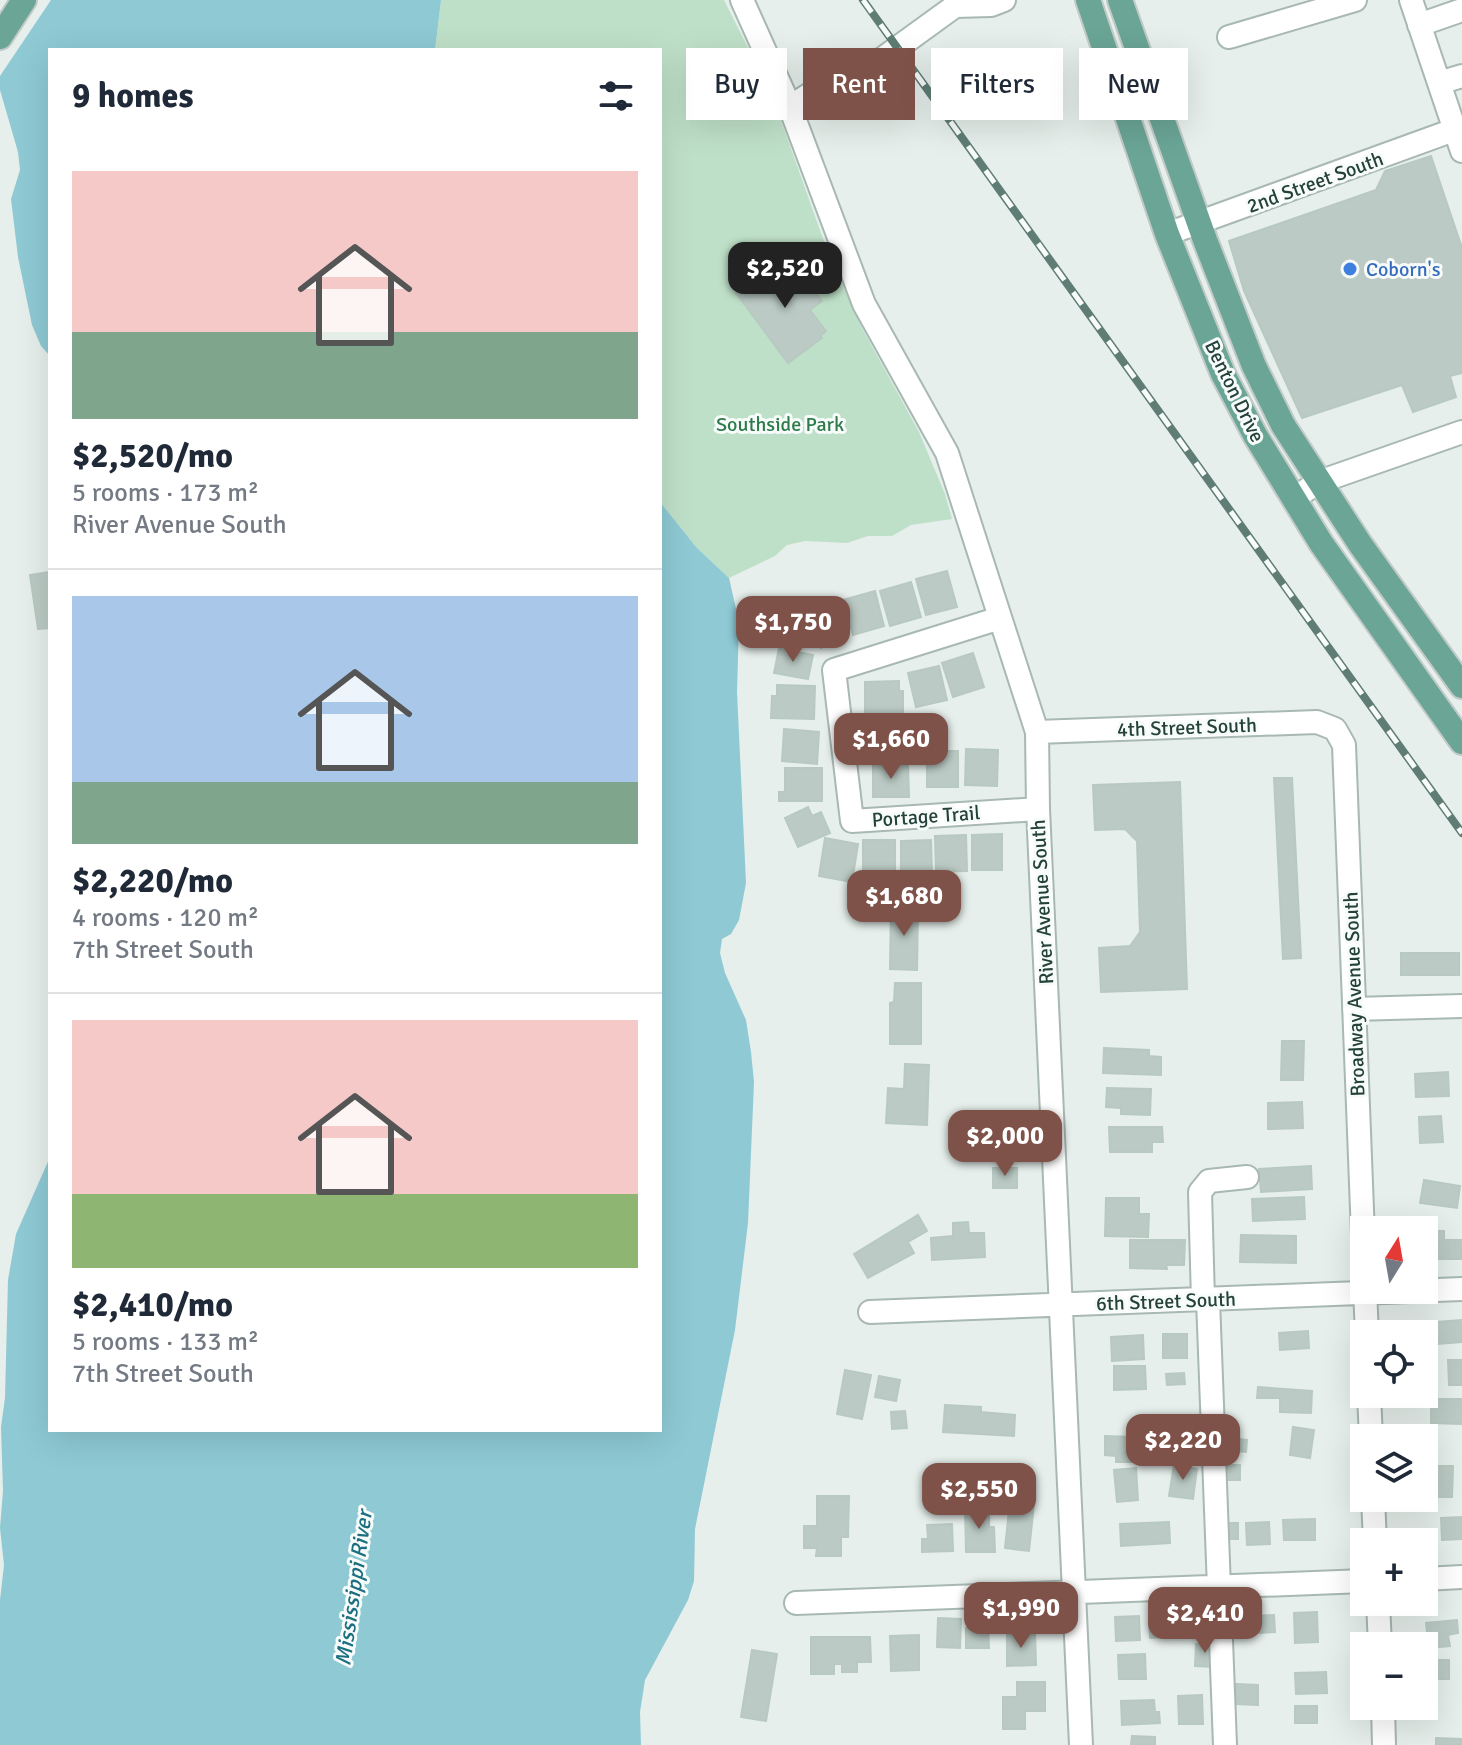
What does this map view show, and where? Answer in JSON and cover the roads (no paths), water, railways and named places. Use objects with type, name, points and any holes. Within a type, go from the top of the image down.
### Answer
[{"type":"main road","points":[[0,37],[24,0]]},
{"type":"main road","name":"Benton Drive","points":[[1088,0],[1167,234],[1223,374],[1255,435],[1339,569],[1462,742]]},
{"type":"main road","name":"Benton Drive","points":[[1120,0],[1199,224],[1254,366],[1283,425],[1319,482],[1462,686]]},
{"type":"street","name":"River Avenue South","points":[[742,0],[790,107],[864,304],[947,453],[1037,732],[1081,1745]]},
{"type":"street","points":[[790,107],[832,95],[884,72],[963,16],[965,2],[991,5],[1004,0]]},
{"type":"street","points":[[1229,37],[1355,0]]},
{"type":"street","points":[[1411,0],[1460,136]]},
{"type":"street","points":[[1419,25],[1462,10]]},
{"type":"street","points":[[1439,83],[1462,76]]},
{"type":"street","name":"2nd Street South","points":[[1167,234],[1460,136]]},
{"type":"street","points":[[1294,498],[1319,482],[1462,432]]},
{"type":"street","name":"Portage Trail","points":[[1000,618],[834,670],[852,821],[1038,809]]},
{"type":"street","name":"4th Street South","points":[[1037,732],[1317,722],[1335,729]]},
{"type":"street","name":"Broadway Avenue South","points":[[1335,729],[1344,745],[1362,1216]]},
{"type":"street","points":[[1354,1009],[1462,1006]]},
{"type":"street","points":[[1225,1745],[1200,1192],[1209,1181],[1247,1177]]},
{"type":"street","name":"6th Street South","points":[[1438,1290],[1462,1289]]},
{"type":"street","name":"6th Street South","points":[[870,1312],[1350,1293]]},
{"type":"street","points":[[1438,1578],[1462,1577]]},
{"type":"street","points":[[796,1603],[1350,1582]]},
{"type":"street","points":[[1383,1720],[1384,1745]]},
{"type":"water","points":[[0,0],[441,0],[435,48],[48,48],[48,354],[32,325],[18,257],[11,199],[20,170],[18,152],[0,90]]},
{"type":"water","name":"Mississippi River","points":[[662,504],[697,548],[729,578],[739,622],[737,692],[746,883],[739,920],[731,934],[722,939],[720,953],[725,973],[746,1020],[754,1082],[748,1223],[735,1330],[695,1529],[694,1581],[688,1600],[645,1680],[640,1712],[641,1745],[0,1745],[0,1600],[4,1565],[0,1528],[3,1491],[1,1427],[5,1398],[8,1280],[16,1234],[48,1162],[48,1432],[662,1432]]},
{"type":"railway","points":[[863,0],[1462,833]]},
{"type":"place","name":"Coborn's","points":[[1350,269]]},
{"type":"park label","name":"Southside Park","points":[[780,424]]}]
